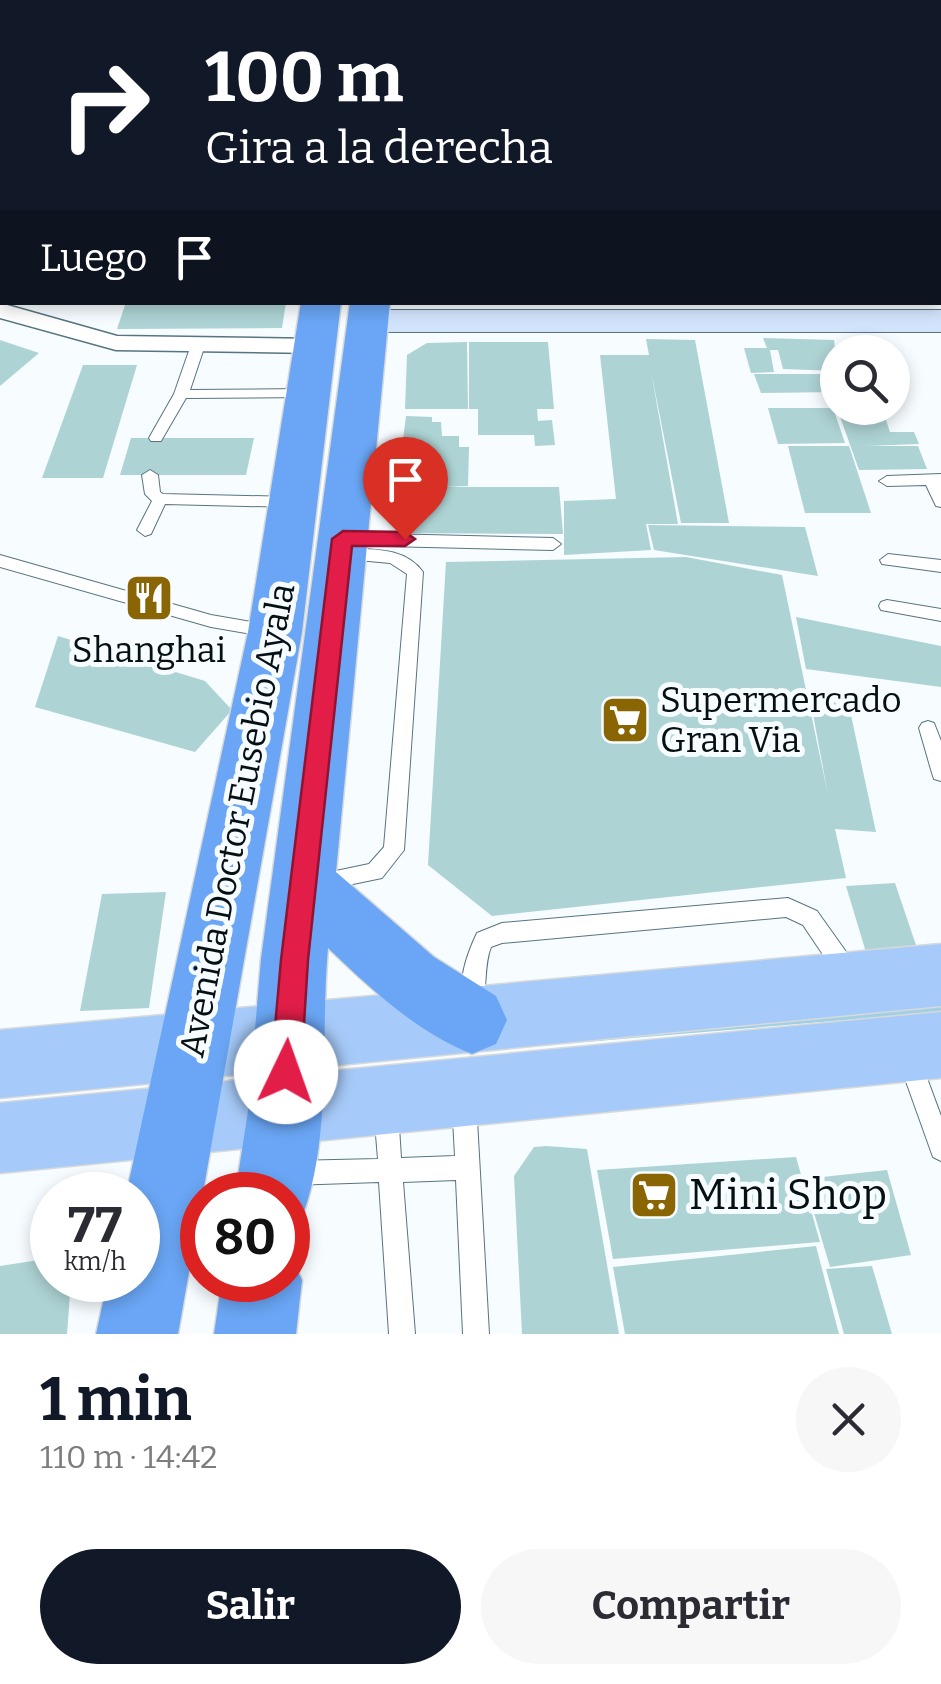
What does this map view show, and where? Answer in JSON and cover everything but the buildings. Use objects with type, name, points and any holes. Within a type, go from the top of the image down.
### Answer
[{"type":"highway","name":"Avenida Doctor Eusebio Ayala","points":[[137,1334],[251,1143],[245,1042],[274,632],[294,502],[336,333]]},
{"type":"highway","name":"Avenida Doctor Eusebio Ayala","points":[[251,1143],[245,1042],[304,884],[342,546],[336,333]]},
{"type":"highway","points":[[304,884],[410,980],[472,1020]]},
{"type":"highway","points":[[255,1334],[259,1302]]},
{"type":"main road","points":[[0,1064],[941,975]]},
{"type":"main road","points":[[0,1138],[251,1143],[386,1101],[924,1047]]},
{"type":"street","points":[[0,310],[116,343],[198,345],[336,333],[936,319]]},
{"type":"lane","points":[[181,394],[336,333]]},
{"type":"lane","points":[[156,438],[181,394],[198,345]]},
{"type":"lane","points":[[150,475],[153,494],[160,499],[294,502]]},
{"type":"lane","points":[[887,481],[936,479],[941,502]]},
{"type":"lane","points":[[145,530],[160,499]]},
{"type":"lane","points":[[342,546],[554,544]]},
{"type":"lane","points":[[304,884],[376,872],[394,850],[416,572],[396,557],[342,546]]},
{"type":"lane","points":[[888,560],[941,566]]},
{"type":"lane","points":[[0,561],[211,621],[274,632]]},
{"type":"lane","points":[[887,606],[941,615]]},
{"type":"lane","points":[[928,728],[941,774]]},
{"type":"lane","points":[[472,1020],[476,958],[484,940],[502,933],[788,907],[810,918],[855,983]]},
{"type":"lane","points":[[924,1047],[941,1148]]},
{"type":"lane","points":[[463,1092],[476,1334]]},
{"type":"lane","points":[[386,1101],[402,1334]]},
{"type":"lane","points":[[251,1143],[392,1170],[467,1168]]},
{"type":"shaded area","points":[[941,1002],[941,1012],[490,1050]]},
{"type":"place","name":"Shanghai","points":[[149,598]]},
{"type":"place","name":"Supermercado Gran Via","points":[[625,720]]},
{"type":"place","name":"Mini Shop","points":[[654,1195]]},
{"type":"route","points":[[286,1072],[294,960],[343,539],[405,539]]}]
